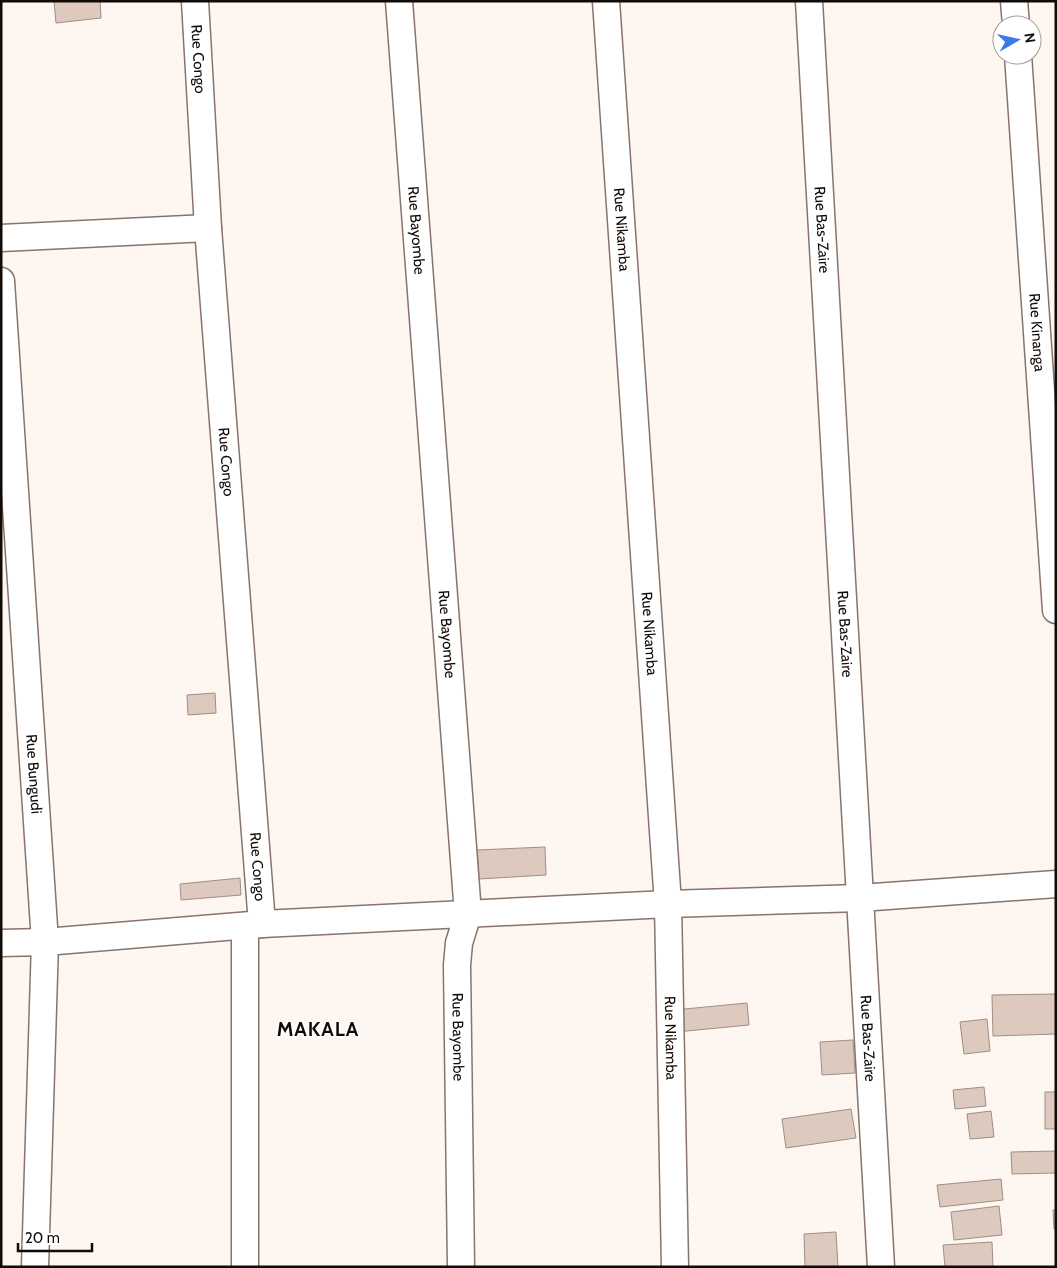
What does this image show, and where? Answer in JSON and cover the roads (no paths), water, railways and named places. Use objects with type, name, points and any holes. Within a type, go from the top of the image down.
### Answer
[{"type":"street","name":"Rue Congo","points":[[195,1],[254,925],[245,1267]]},
{"type":"street","name":"Rue Bayombe","points":[[400,1],[468,914],[459,943],[457,966],[461,1267]]},
{"type":"street","name":"Rue Nikamba","points":[[606,1],[668,904],[675,1267]]},
{"type":"street","name":"Rue Bas-Zaire","points":[[809,1],[881,1267]]},
{"type":"street","points":[[1014,1],[1015,15]]},
{"type":"street","name":"Rue Kinanga","points":[[1019,65],[1056,610]]},
{"type":"street","points":[[1,238],[208,228]]},
{"type":"street","name":"Rue Bungudi","points":[[1,281],[44,942],[35,1267]]},
{"type":"street","points":[[1,943],[44,942],[254,925],[668,904],[860,898],[1056,884]]},
{"type":"district","name":"MAKALA","points":[[318,1029]]}]
